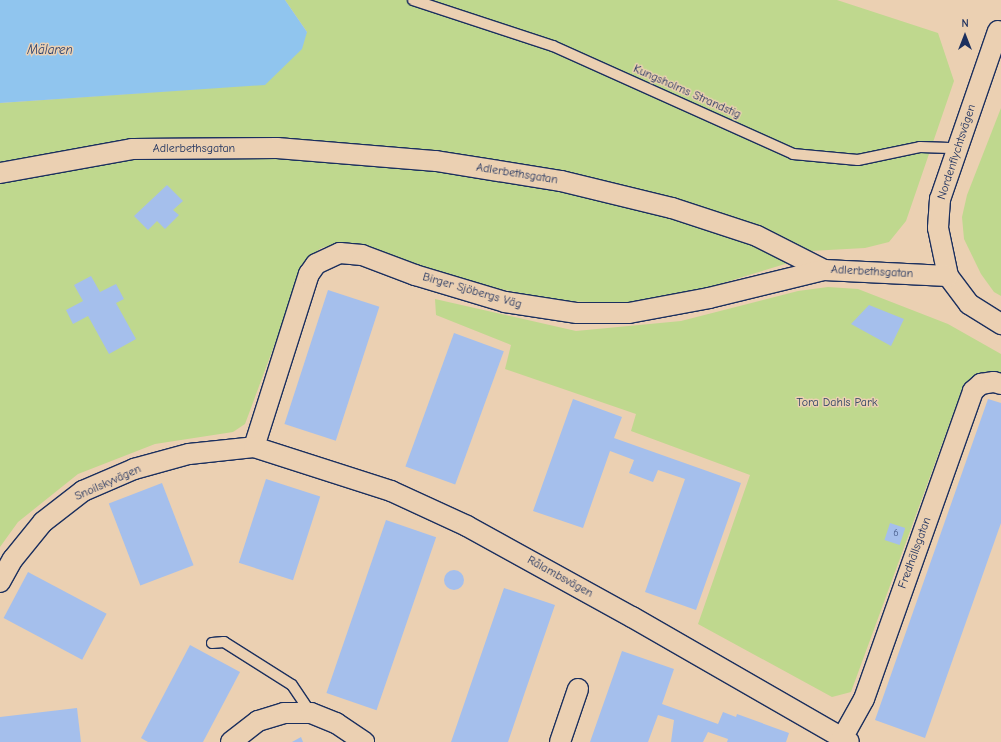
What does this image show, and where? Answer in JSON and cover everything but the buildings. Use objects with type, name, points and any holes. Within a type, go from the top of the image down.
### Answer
[{"type":"street","name":"Nordenflychtsvägen","points":[[948,276],[938,228],[940,199],[998,31]]},
{"type":"street","name":"Adlerbethsgatan","points":[[0,173],[132,149],[277,148],[436,161],[561,180],[672,208],[757,236],[824,270],[948,276]]},
{"type":"street","name":"Birger Sjöbergs Väg","points":[[254,447],[309,274],[316,264],[328,256],[352,252],[505,302],[577,313],[629,313],[708,298],[824,270]]},
{"type":"street","points":[[948,276],[970,304],[1001,324]]},
{"type":"street","name":"Fredhällsgatan","points":[[844,741],[864,699],[973,391],[981,384],[994,382],[1001,384]]},
{"type":"street","name":"Snoilskyvägen","points":[[0,582],[12,559],[43,522],[83,491],[134,469],[189,454],[254,447]]},
{"type":"street","name":"Rålambsvägen","points":[[254,447],[391,491],[467,526],[632,616],[844,741]]},
{"type":"street","points":[[560,742],[578,689]]},
{"type":"street","points":[[231,742],[258,721],[284,713],[311,713],[336,722],[364,742]]},
{"type":"lane","name":"Kungsholms Strandstig","points":[[413,0],[553,46],[793,154],[826,159],[858,160],[920,147],[957,148]]},
{"type":"lane","points":[[212,643],[224,642],[292,685],[311,713]]},
{"type":"green space","points":[[285,0],[837,0],[938,33],[954,81],[906,221],[889,242],[865,248],[810,251],[785,264],[703,289],[628,303],[556,301],[455,279],[361,244],[342,243],[321,248],[306,260],[245,424],[233,432],[155,444],[78,474],[18,522],[0,547],[0,103],[265,84],[307,32]]},
{"type":"green space","points":[[1001,108],[1001,296],[994,292],[981,274],[964,239],[962,217],[967,195]]},
{"type":"green space","name":"Tora Dahls Park","points":[[828,287],[858,289],[948,324],[1001,354],[1001,377],[976,375],[964,384],[851,692],[832,697],[698,624],[750,475],[631,431],[636,414],[505,369],[511,345],[436,315],[435,299],[576,331],[681,321],[798,291]]},
{"type":"water","name":"Mälaren","points":[[0,0],[285,0],[307,32],[302,49],[265,85],[0,103]]}]
